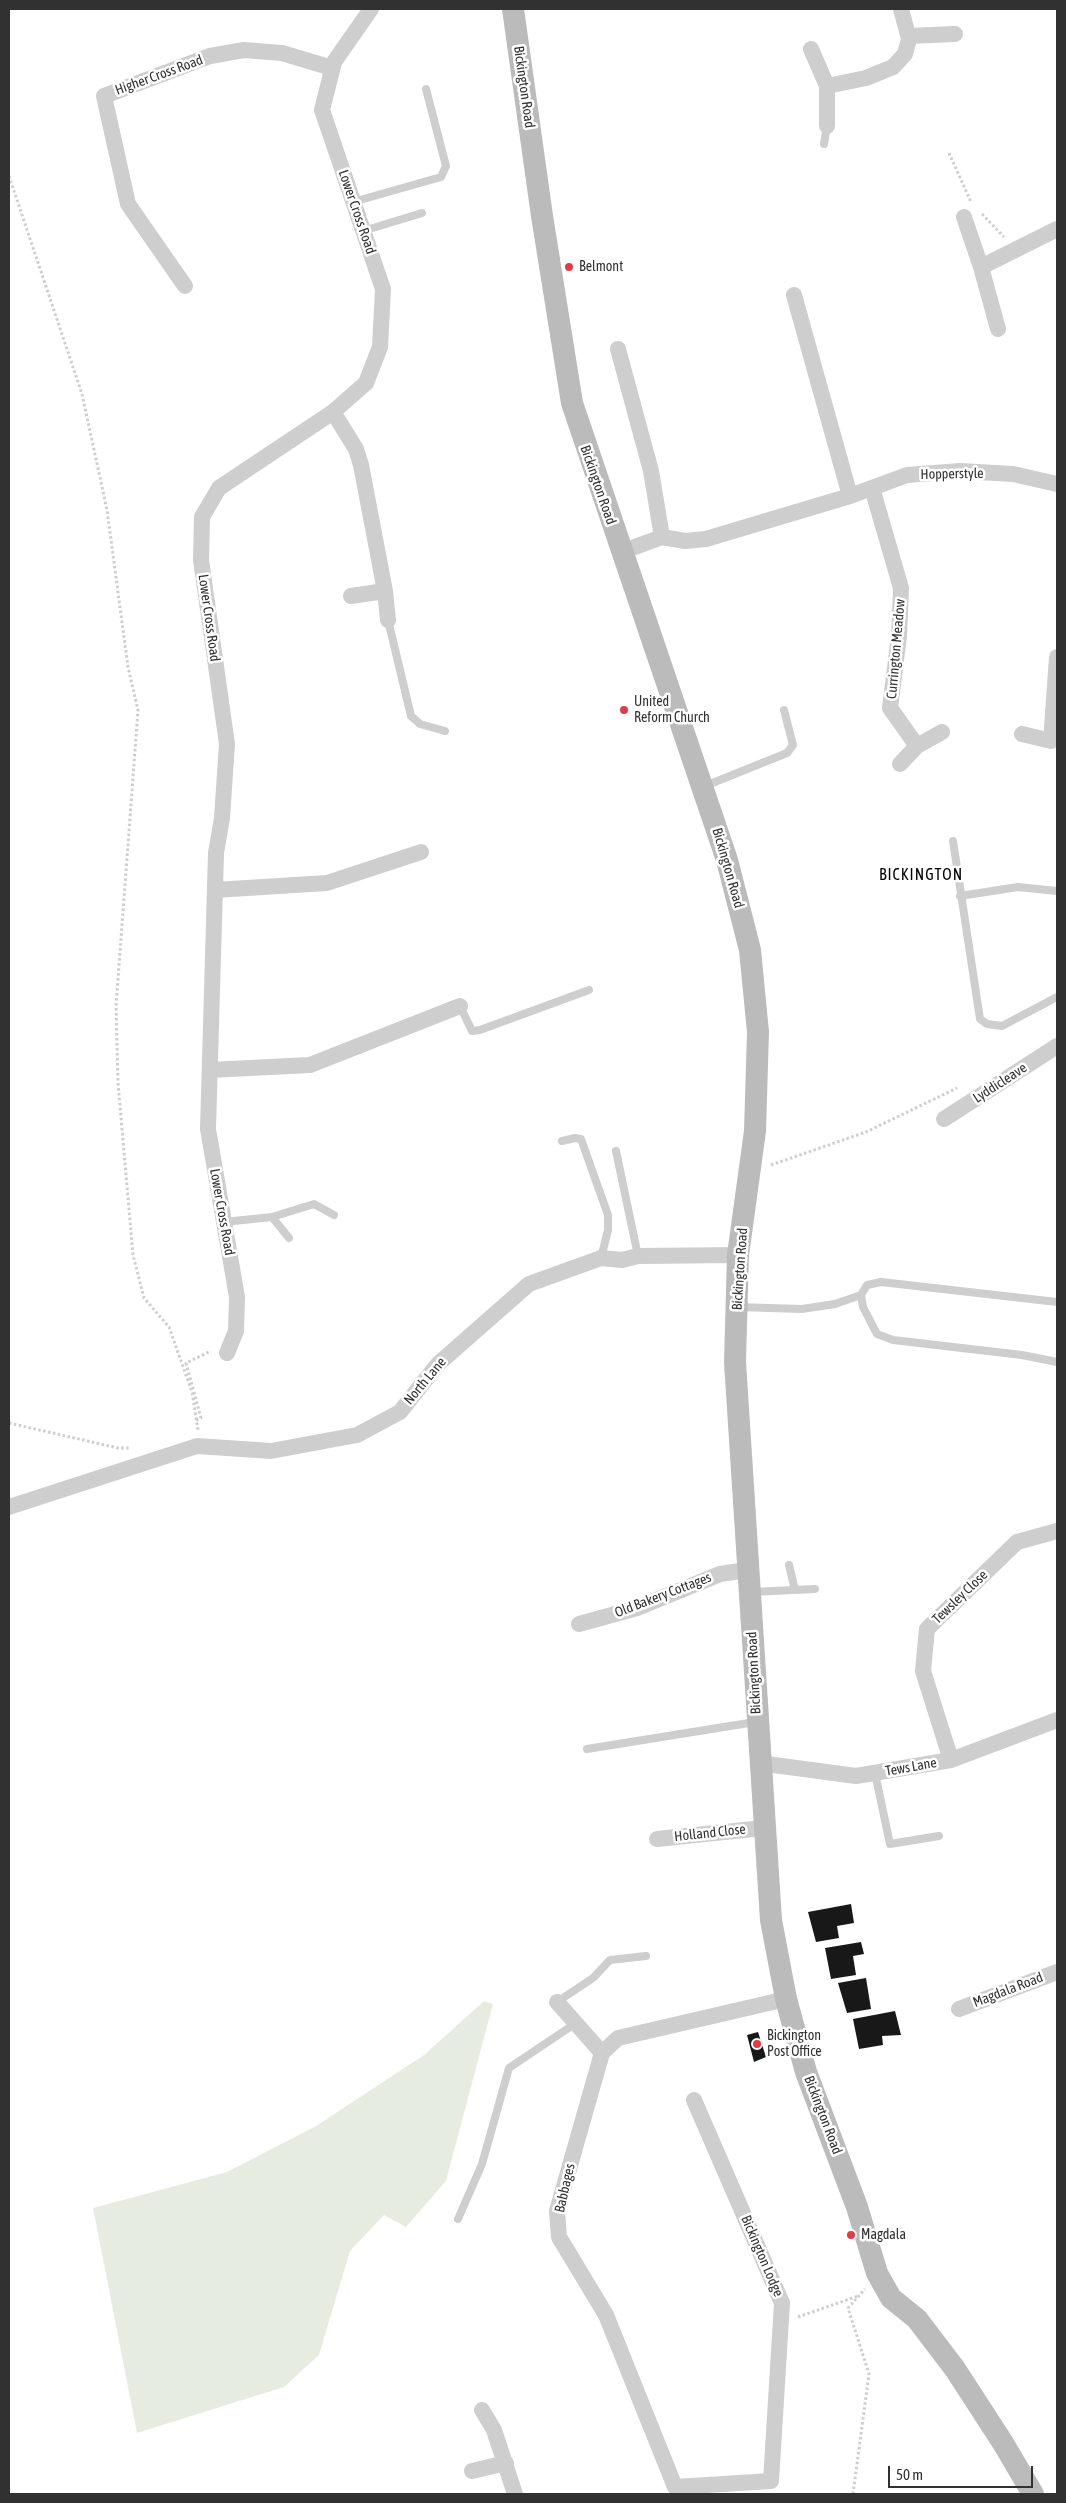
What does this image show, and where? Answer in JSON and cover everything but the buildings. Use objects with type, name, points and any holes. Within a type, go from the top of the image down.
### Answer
[{"type":"main road","name":"Bickington Road","points":[[513,9],[542,216],[572,403],[727,860],[750,950],[758,1032],[755,1131],[738,1255],[735,1362],[756,1722],[771,1920],[786,1999],[806,2072],[857,2207],[878,2273],[890,2298],[917,2319],[1003,2443],[1033,2494]]},
{"type":"street","name":"Lower Cross Road","points":[[229,1347],[236,1331],[237,1298],[208,1129],[216,853],[222,818],[227,744],[201,560],[202,517],[219,488],[333,412],[366,383],[380,347],[383,289],[322,110],[334,62],[371,9]]},
{"type":"street","points":[[826,86],[866,78],[893,67],[905,54],[908,36],[901,9]]},
{"type":"street","points":[[908,36],[955,34]]},
{"type":"street","points":[[812,48],[826,86],[827,126]]},
{"type":"street","name":"Higher Cross Road","points":[[185,286],[128,204],[104,96],[210,56],[244,50],[282,54],[332,68]]},
{"type":"street","points":[[964,217],[981,267],[998,329]]},
{"type":"street","points":[[981,267],[1057,229]]},
{"type":"street","points":[[794,295],[850,496]]},
{"type":"street","points":[[618,349],[651,471],[662,537]]},
{"type":"street","points":[[333,412],[356,449],[361,465],[385,592],[388,620]]},
{"type":"street","name":"Hopperstyle","points":[[621,552],[662,537],[685,541],[706,539],[850,496],[907,475],[960,471],[1013,474],[1057,484]]},
{"type":"street","name":"Currington Meadow","points":[[872,488],[901,588],[899,636],[890,708],[917,746]]},
{"type":"street","points":[[351,596],[385,592]]},
{"type":"street","points":[[1022,734],[1054,742],[1057,657]]},
{"type":"street","points":[[900,764],[917,746],[942,732]]},
{"type":"street","points":[[215,890],[326,883],[421,852]]},
{"type":"street","points":[[210,1070],[310,1065],[460,1006]]},
{"type":"street","name":"Lyddicleave","points":[[944,1119],[1057,1046]]},
{"type":"street","name":"North Lane","points":[[9,1507],[201,1446],[271,1451],[357,1435],[400,1412],[438,1364],[530,1284],[601,1258],[622,1260],[638,1256],[738,1255]]},
{"type":"street","name":"Tewsley Close","points":[[951,1760],[923,1671],[927,1629],[1017,1542],[1057,1531]]},
{"type":"street","name":"Old Bakery Cottages","points":[[579,1624],[637,1608],[720,1574],[748,1570]]},
{"type":"street","name":"Tews Lane","points":[[759,1763],[856,1776],[951,1760],[1057,1720]]},
{"type":"street","name":"Holland Close","points":[[657,1839],[764,1828]]},
{"type":"street","name":"Magdala Road","points":[[959,2009],[1057,1972]]},
{"type":"street","points":[[557,2002],[602,2053],[618,2038],[786,1999]]},
{"type":"street","name":"Babbages","points":[[602,2053],[557,2211],[559,2237],[606,2314]]},
{"type":"street","name":"Bickington Lodge","points":[[606,2314],[670,2490],[771,2488],[782,2303],[694,2100]]},
{"type":"street","points":[[482,2410],[494,2430],[515,2494]]},
{"type":"street","points":[[472,2471],[506,2463]]},
{"type":"lane","points":[[354,202],[441,177],[446,166],[426,89]]},
{"type":"lane","points":[[824,144],[827,126]]},
{"type":"lane","points":[[363,231],[422,213]]},
{"type":"lane","points":[[388,620],[412,716],[420,724],[445,731]]},
{"type":"lane","points":[[703,787],[787,753],[793,745],[784,710]]},
{"type":"lane","points":[[953,841],[980,1019],[987,1024],[1002,1026],[1057,997]]},
{"type":"lane","points":[[960,896],[1018,887],[1057,891]]},
{"type":"lane","points":[[460,1006],[472,1031],[480,1030],[589,990]]},
{"type":"lane","points":[[562,1141],[575,1138],[581,1139],[608,1216],[608,1230],[601,1258]]},
{"type":"lane","points":[[616,1151],[638,1256]]},
{"type":"lane","points":[[224,1222],[272,1217],[314,1204],[334,1215]]},
{"type":"lane","points":[[272,1217],[289,1238]]},
{"type":"lane","points":[[737,1307],[802,1309],[835,1304],[861,1295],[867,1285],[881,1282],[1057,1302]]},
{"type":"lane","points":[[861,1295],[863,1307],[876,1334],[893,1340],[1022,1354],[1057,1362]]},
{"type":"lane","points":[[789,1565],[795,1590]]},
{"type":"lane","points":[[749,1592],[814,1590]]},
{"type":"lane","points":[[587,1748],[756,1722]]},
{"type":"lane","points":[[876,1773],[890,1844],[939,1836]]},
{"type":"lane","points":[[557,2002],[593,1978],[610,1960],[646,1956]]},
{"type":"lane","points":[[458,2219],[482,2164],[509,2068],[576,2023]]},
{"type":"path","points":[[949,153],[971,203],[1007,240],[1019,248]]},
{"type":"path","points":[[9,176],[82,394],[107,510],[128,667],[138,710],[116,1006],[118,1083],[133,1255],[144,1298],[169,1327],[192,1392],[201,1446]]},
{"type":"path","points":[[750,1169],[778,1164],[866,1132],[964,1084]]},
{"type":"path","points":[[196,1420],[202,1418],[186,1363],[229,1347]]},
{"type":"path","points":[[9,1423],[118,1448],[138,1447]]},
{"type":"path","points":[[854,2494],[869,2374],[848,2308],[878,2273]]},
{"type":"path","points":[[781,2323],[860,2295]]},
{"type":"shaded area","points":[[484,2001],[493,2004],[446,2181],[406,2227],[384,2215],[350,2251],[319,2355],[284,2387],[137,2433],[93,2208],[227,2172],[316,2126],[424,2055]]},
{"type":"place","name":"Belmont","points":[[569,267]]},
{"type":"place","name":"United Reform Church","points":[[624,710]]},
{"type":"place","name":"Bickington Post Office","points":[[757,2044]]},
{"type":"place","name":"Magdala","points":[[851,2235]]},
{"type":"district","name":"BICKINGTON","points":[[921,875]]}]
